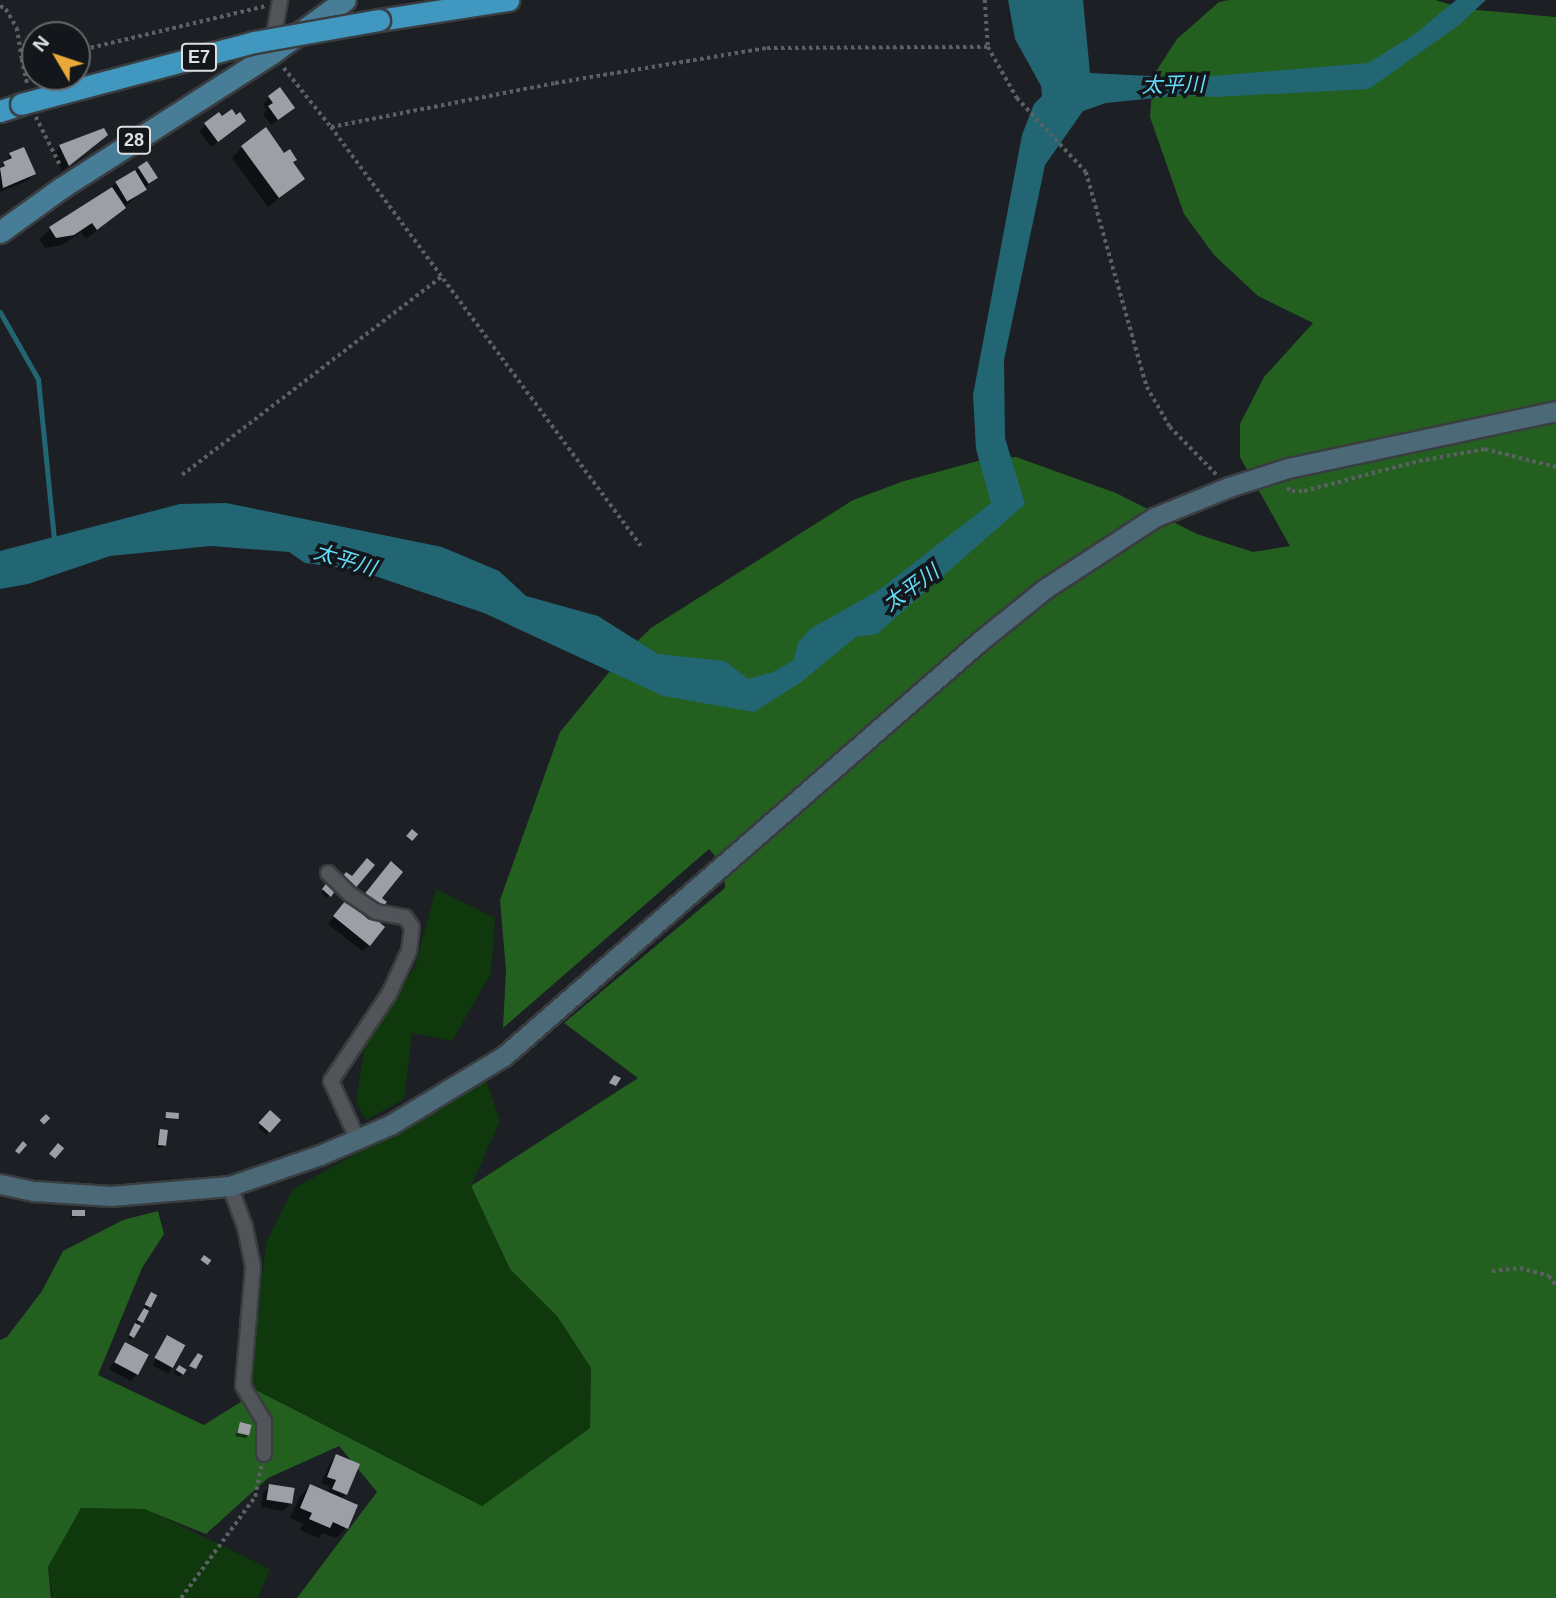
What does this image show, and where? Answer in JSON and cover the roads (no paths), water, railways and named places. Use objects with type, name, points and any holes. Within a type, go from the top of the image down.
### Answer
[{"type":"highway","name":"E7","points":[[0,111],[28,109],[254,42],[508,0]]},
{"type":"main road","name":"28","points":[[0,232],[68,183],[272,53],[345,0]]},
{"type":"street","points":[[272,53],[279,2]]},
{"type":"street","points":[[0,1184],[34,1191],[111,1196],[230,1186],[358,1140],[390,1125],[504,1056],[981,641],[1046,588],[1155,517],[1229,487],[1279,471],[1556,411]]},
{"type":"street","points":[[328,873],[351,895],[376,912],[405,917],[412,928],[409,951],[389,993],[331,1081],[358,1140]]},
{"type":"street","points":[[230,1186],[245,1227],[253,1267],[243,1387],[264,1422],[264,1454]]},
{"type":"water","name":"太平川","points":[[1008,0],[1083,0],[1090,73],[1188,78],[1368,63],[1415,34],[1456,0],[1486,0],[1459,25],[1369,89],[1216,97],[1184,95],[1106,103],[1083,111],[1045,165],[1004,360],[1005,438],[1025,504],[877,634],[856,637],[801,682],[754,712],[663,696],[484,613],[357,570],[305,563],[289,552],[211,546],[110,556],[28,584],[0,589],[0,551],[180,504],[226,503],[442,547],[499,571],[526,596],[598,616],[658,654],[725,661],[748,679],[773,672],[794,660],[798,643],[810,629],[879,590],[991,503],[976,449],[973,395],[1022,135],[1034,104],[1042,96],[1041,86],[1015,39]]},
{"type":"waterway","points":[[0,312],[38,379],[54,539]]}]
